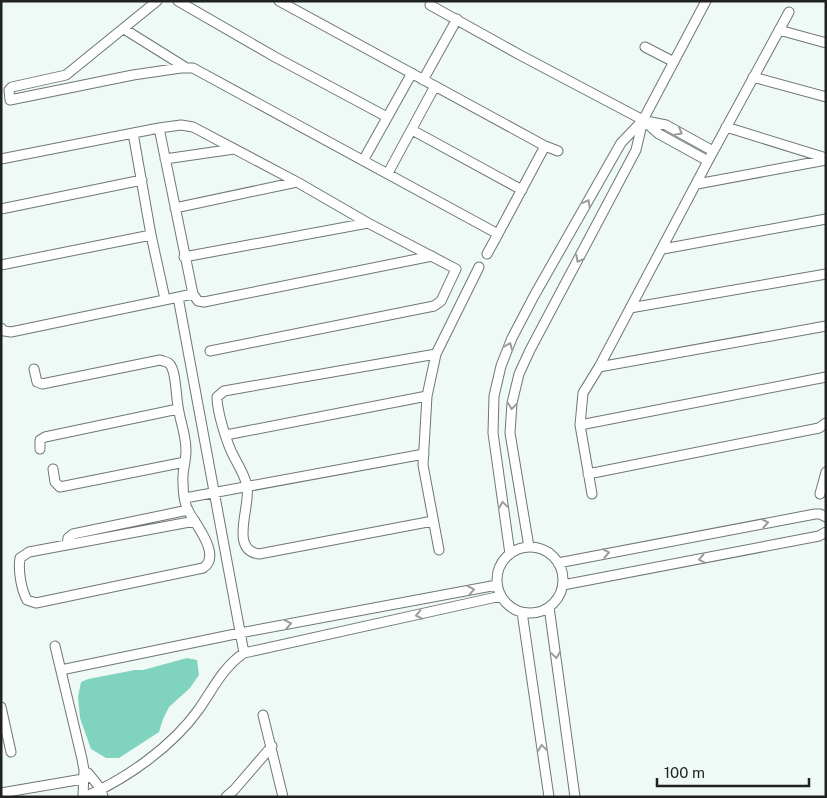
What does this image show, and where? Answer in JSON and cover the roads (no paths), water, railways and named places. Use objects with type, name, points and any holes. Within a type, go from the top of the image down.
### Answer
[{"type":"street","points":[[157,1],[66,75],[12,87],[9,90],[6,101],[133,74],[187,68]]},
{"type":"street","points":[[178,1],[275,57],[388,117]]},
{"type":"street","points":[[279,1],[545,146],[558,151]]},
{"type":"street","points":[[529,547],[510,433],[512,403],[519,374],[534,342],[636,150],[643,120],[706,1]]},
{"type":"street","points":[[430,5],[643,120],[659,134],[708,161]]},
{"type":"street","points":[[592,494],[580,425],[583,393],[663,249],[713,151],[789,12]]},
{"type":"street","points":[[424,80],[457,19]]},
{"type":"street","points":[[124,29],[187,68],[202,72],[498,234]]},
{"type":"street","points":[[779,30],[826,43]]},
{"type":"street","points":[[645,47],[674,62]]},
{"type":"street","points":[[364,159],[412,73]]},
{"type":"street","points":[[66,75],[69,87]]},
{"type":"street","points":[[754,77],[826,97]]},
{"type":"street","points":[[388,173],[435,86]]},
{"type":"street","points":[[643,120],[666,125],[713,151]]},
{"type":"street","points":[[510,554],[494,433],[494,396],[501,366],[512,338],[534,296],[621,143],[643,120]]},
{"type":"street","points":[[1,159],[159,128],[181,125],[193,127],[456,269],[441,301],[434,306],[210,351]]},
{"type":"street","points":[[726,127],[826,159]]},
{"type":"street","points":[[159,128],[184,257],[193,294],[198,301],[204,302],[432,256]]},
{"type":"street","points":[[412,130],[522,190]]},
{"type":"street","points":[[133,133],[165,299]]},
{"type":"street","points":[[487,254],[545,146]]},
{"type":"street","points":[[165,159],[234,149]]},
{"type":"street","points":[[697,184],[826,159]]},
{"type":"street","points":[[1,209],[142,180]]},
{"type":"street","points":[[175,208],[297,182]]},
{"type":"street","points":[[663,249],[826,219]]},
{"type":"street","points":[[184,257],[368,223]]},
{"type":"street","points":[[1,265],[151,234]]},
{"type":"street","points":[[439,550],[423,465],[427,396],[436,354],[480,268]]},
{"type":"street","points":[[630,308],[826,274]]},
{"type":"street","points":[[1,328],[4,331],[11,332],[193,294]]},
{"type":"street","points":[[178,297],[244,653]]},
{"type":"street","points":[[599,367],[826,326]]},
{"type":"street","points":[[433,521],[259,554],[252,553],[246,547],[242,534],[247,506],[247,486],[240,466],[229,447],[217,406],[218,398],[224,391],[436,354]]},
{"type":"street","points":[[34,369],[37,382],[42,384],[160,360],[168,362],[173,368],[178,409],[184,430],[185,462],[183,480],[185,498],[188,510],[195,521],[205,537],[210,557],[209,563],[203,568],[36,603],[27,600],[19,565],[20,558],[29,552],[195,521]]},
{"type":"street","points":[[580,425],[826,377]]},
{"type":"street","points":[[226,435],[427,396]]},
{"type":"street","points":[[40,449],[40,440],[45,437],[178,409]]},
{"type":"street","points":[[588,474],[819,428],[826,423]]},
{"type":"street","points":[[185,498],[424,454]]},
{"type":"street","points":[[53,469],[55,482],[60,487],[185,462]]},
{"type":"street","points":[[820,494],[826,472]]},
{"type":"street","points":[[67,545],[68,538],[74,534],[188,510]]},
{"type":"street","points":[[558,562],[814,514],[826,517]]},
{"type":"street","points":[[562,585],[819,536],[826,532]]},
{"type":"street","points":[[529,547],[546,551],[558,562],[563,576],[562,585],[558,597],[549,607],[536,612],[522,612],[510,607],[501,596],[497,585],[497,575],[500,565],[510,554],[519,549],[529,547]]},
{"type":"street","points":[[61,670],[240,633],[497,585]]},
{"type":"street","points":[[445,595],[447,608]]},
{"type":"street","points":[[55,646],[86,775],[83,797],[102,793],[148,759],[177,734],[198,711],[232,661],[244,653],[501,596]]},
{"type":"street","points":[[549,607],[575,797]]},
{"type":"street","points":[[522,612],[549,797]]},
{"type":"street","points":[[1,707],[3,728],[11,752]]},
{"type":"street","points":[[263,715],[283,797]]},
{"type":"street","points":[[226,797],[272,746]]},
{"type":"street","points":[[86,775],[102,793]]},
{"type":"street","points":[[1,793],[86,775]]}]
